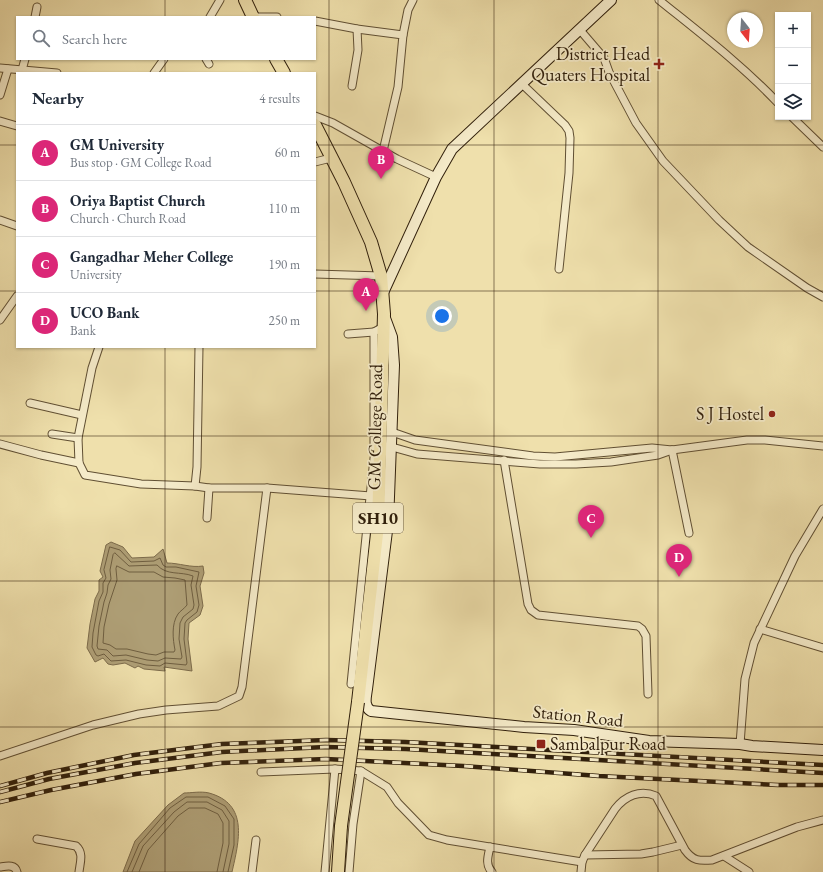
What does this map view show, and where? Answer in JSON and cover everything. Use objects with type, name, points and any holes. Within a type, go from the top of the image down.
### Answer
[{"type":"main road","points":[[245,0],[252,16]]},
{"type":"main road","points":[[277,60],[283,72]]},
{"type":"main road","name":"SH10","points":[[316,127],[372,242],[381,276],[384,314],[380,330],[378,525],[342,826],[338,872]]},
{"type":"street","points":[[211,16],[220,0]]},
{"type":"street","points":[[383,151],[398,87],[403,35],[408,10],[413,0]]},
{"type":"street","points":[[382,295],[436,177],[452,149],[611,0]]},
{"type":"street","points":[[659,0],[712,42],[760,83],[775,99]]},
{"type":"street","points":[[35,16],[38,7]]},
{"type":"street","points":[[316,21],[403,35]]},
{"type":"street","points":[[352,86],[358,50],[358,29]]},
{"type":"street","points":[[580,30],[604,58],[609,72],[636,123],[663,161],[719,220],[748,247],[807,288],[823,297]]},
{"type":"street","points":[[22,70],[25,60]]},
{"type":"street","points":[[155,72],[163,60]]},
{"type":"street","points":[[0,95],[4,68],[45,72]]},
{"type":"street","points":[[522,84],[565,125],[569,131],[569,173],[559,269]]},
{"type":"street","points":[[316,116],[333,123],[383,151],[436,177]]},
{"type":"street","points":[[795,120],[823,147]]},
{"type":"street","points":[[0,121],[16,126]]},
{"type":"street","points":[[316,162],[331,158]]},
{"type":"street","points":[[0,220],[16,226]]},
{"type":"street","points":[[316,274],[381,276]]},
{"type":"street","points":[[0,320],[16,297]]},
{"type":"street","name":"GM College Road","points":[[368,709],[366,705],[367,689],[388,523],[392,446],[394,365],[392,337],[384,314]]},
{"type":"street","points":[[348,334],[380,330],[371,496],[351,684]]},
{"type":"street","points":[[100,348],[92,368],[78,438],[79,463],[81,470],[85,475],[141,484],[209,488],[268,488],[371,496]]},
{"type":"street","points":[[195,486],[197,467],[198,348]]},
{"type":"street","points":[[30,403],[82,415]]},
{"type":"street","points":[[392,432],[415,440],[533,456],[563,456],[652,448],[672,450]]},
{"type":"street","points":[[52,434],[78,438]]},
{"type":"street","points":[[392,446],[417,454],[540,464],[583,464],[611,462],[658,455],[672,450],[747,440],[765,440],[823,446]]},
{"type":"street","points":[[0,444],[79,463]]},
{"type":"street","points":[[672,450],[689,533]]},
{"type":"street","points":[[504,460],[528,604],[531,610],[538,615],[638,626],[642,629],[646,636],[648,694]]},
{"type":"street","points":[[207,518],[209,488]]},
{"type":"street","points":[[0,756],[93,725],[139,714],[166,710],[218,706],[239,696],[242,687],[268,488]]},
{"type":"street","points":[[740,744],[747,673],[754,643],[795,556],[823,509]]},
{"type":"street","points":[[760,629],[823,648]]},
{"type":"street","name":"Station Road","points":[[368,709],[524,727],[574,730],[649,741],[740,744],[823,750]]},
{"type":"street","points":[[325,872],[335,769]]},
{"type":"street","points":[[261,772],[335,769],[361,772],[387,787],[398,803],[429,835],[447,840],[584,859],[641,854],[682,845]]},
{"type":"street","points":[[349,872],[353,824],[361,772]]},
{"type":"street","points":[[581,872],[584,859],[620,802],[628,796],[641,793],[650,793],[656,796],[682,845],[691,857],[701,860],[712,860],[797,827],[823,820]]},
{"type":"street","points":[[37,839],[76,846],[81,853],[79,872]]},
{"type":"street","points":[[252,872],[254,866],[256,840]]},
{"type":"street","points":[[490,847],[487,861],[488,868],[492,872]]},
{"type":"street","points":[[724,856],[749,872]]},
{"type":"street","points":[[0,866],[13,866],[16,868],[17,872]]},
{"type":"water","points":[[111,542],[123,547],[132,558],[154,557],[163,549],[167,563],[203,566],[204,573],[200,586],[203,606],[200,615],[189,623],[188,639],[192,671],[164,667],[165,671],[144,669],[138,666],[135,668],[125,663],[113,665],[108,664],[103,658],[95,662],[87,648],[90,624],[95,599],[99,591],[99,580],[103,577],[100,571],[106,545]]},
{"type":"water","points":[[184,793],[209,793],[222,798],[236,815],[238,836],[232,872],[123,872],[135,841],[168,805]]},
{"type":"railway","points":[[0,786],[47,773],[134,755],[222,744],[326,740],[405,742],[823,765]]},
{"type":"railway","points":[[0,792],[49,779],[135,763],[222,752],[325,747],[406,749],[823,773]]},
{"type":"railway","points":[[0,802],[51,790],[136,774],[221,763],[326,759],[463,766],[599,776],[778,785],[823,785]]},
{"type":"place","name":"District Head Quaters Hospital","points":[[659,64]]},
{"type":"place","name":"Oriya Baptist Church","points":[[381,179]]},
{"type":"place","name":"GM University","points":[[366,311]]},
{"type":"place","name":"S J Hostel","points":[[772,414]]},
{"type":"place","name":"Gangadhar Meher College","points":[[591,538]]},
{"type":"place","name":"UCO Bank","points":[[679,577]]},
{"type":"place","name":"Sambalpur Road","points":[[541,744]]}]
